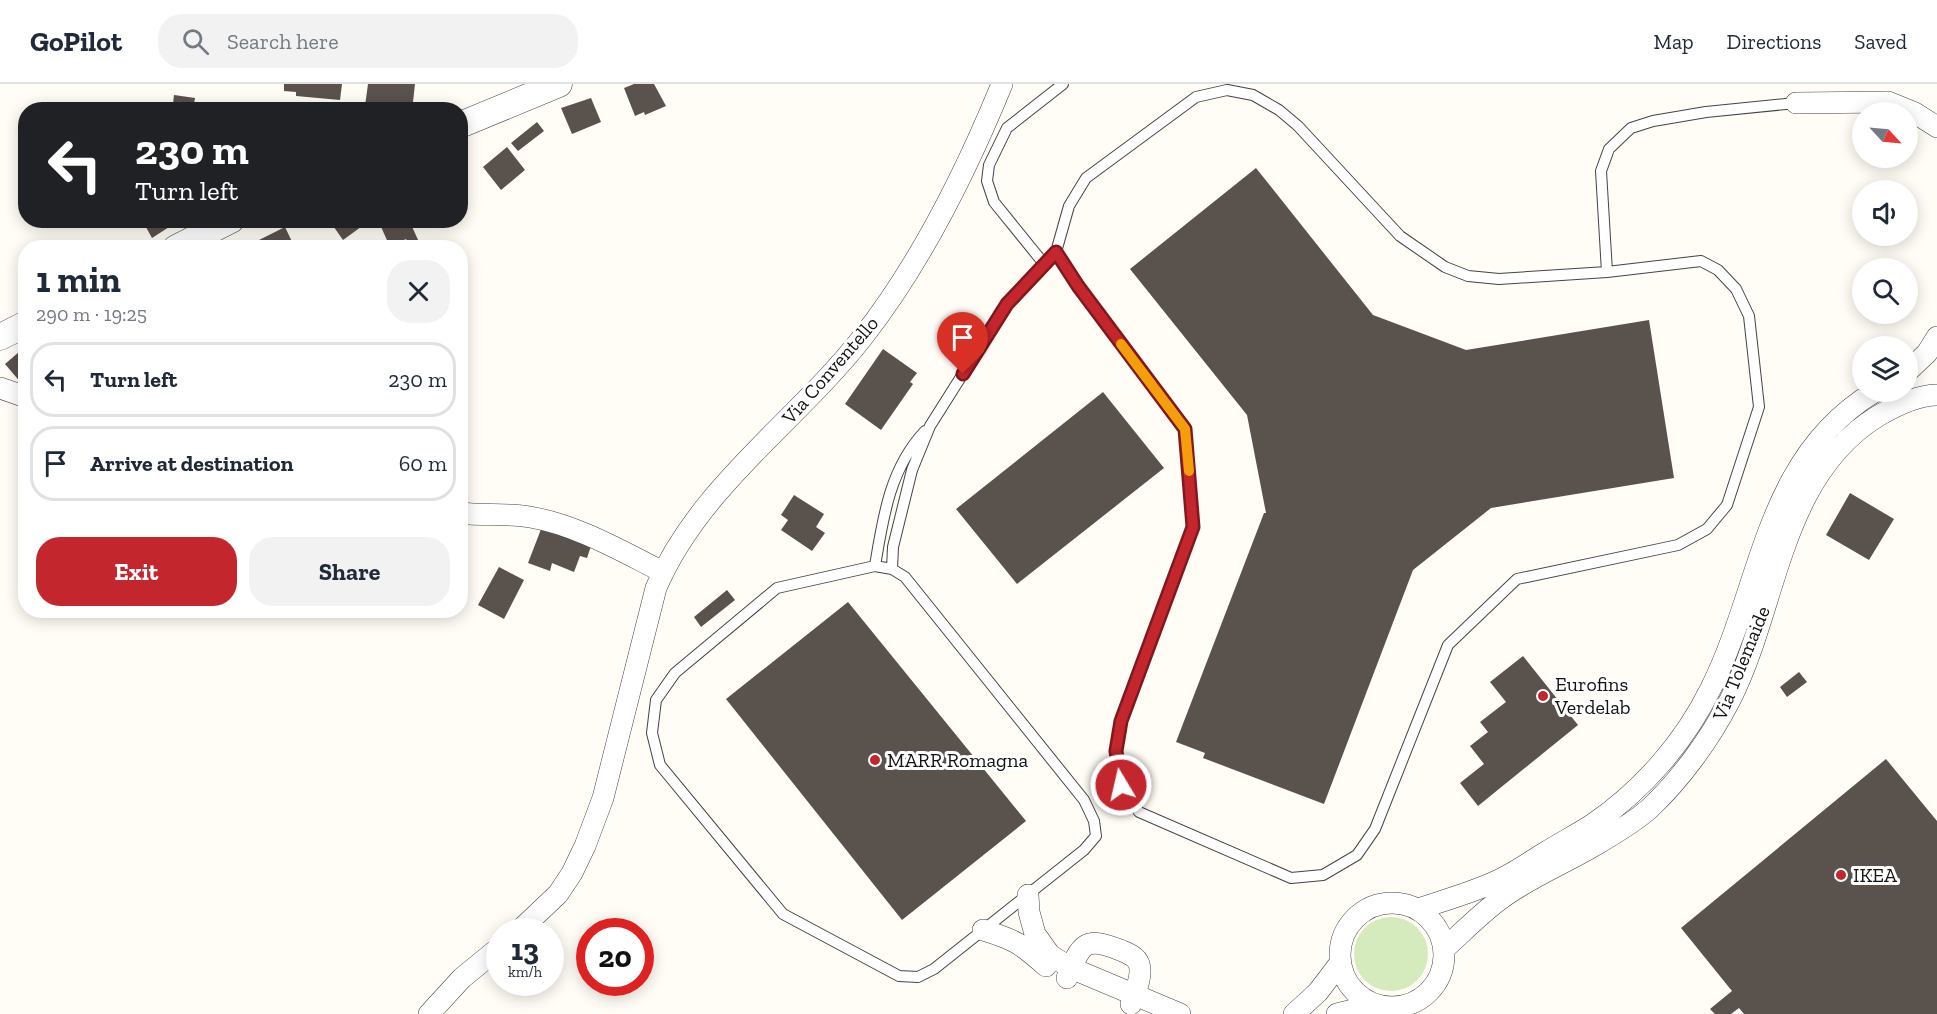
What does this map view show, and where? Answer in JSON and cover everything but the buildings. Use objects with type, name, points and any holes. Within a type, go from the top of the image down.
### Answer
[{"type":"street","points":[[468,122],[559,84]]},
{"type":"street","name":"Via Conventello","points":[[533,918],[558,894],[572,873],[585,846],[603,798],[656,588],[669,559],[714,496],[818,389],[863,337],[906,273],[939,216],[986,123],[1002,84]]},
{"type":"street","points":[[1796,103],[1888,102],[1915,113],[1937,128]]},
{"type":"street","points":[[192,240],[215,228]]},
{"type":"street","points":[[0,337],[18,328]]},
{"type":"street","points":[[1918,362],[1927,353],[1937,337]]},
{"type":"street","points":[[0,388],[18,394]]},
{"type":"street","name":"Via Tolemaide","points":[[1444,949],[1502,898],[1594,846],[1648,809],[1677,778],[1713,730],[1731,698],[1798,511],[1817,476],[1849,437],[1867,423],[1892,407],[1937,395]]},
{"type":"street","name":"Via Tolemaide","points":[[1418,909],[1499,880],[1594,824],[1627,797],[1662,762],[1695,718],[1712,686],[1768,529],[1783,496],[1802,464],[1828,428],[1857,402]]},
{"type":"street","points":[[468,513],[530,517],[552,523],[596,539],[663,572]]},
{"type":"street","points":[[1028,895],[1029,912],[1035,934],[1050,955],[1069,973]]},
{"type":"street","points":[[1337,1014],[1357,1009],[1386,1007],[1410,1003],[1428,992],[1441,970],[1444,949],[1440,933],[1431,920],[1418,909],[1402,903],[1386,903],[1369,907],[1355,917],[1345,930],[1340,946],[1340,963],[1346,980],[1356,993],[1370,1002],[1386,1007]]},
{"type":"street","points":[[983,930],[1011,939],[1026,947],[1046,966],[1069,973],[1133,1000],[1180,1014]]},
{"type":"street","points":[[1069,973],[1076,956],[1089,943],[1100,942],[1132,955],[1139,963],[1139,979],[1133,1000]]},
{"type":"street","points":[[429,1014],[462,978],[486,958]]},
{"type":"street","points":[[1294,1014],[1318,992],[1340,963]]},
{"type":"street","points":[[1133,1000],[1153,1014]]},
{"type":"lane","points":[[1045,265],[994,202],[987,181],[988,165],[1007,128],[1063,84]]},
{"type":"lane","points":[[892,569],[893,547],[912,470],[930,426],[1007,304],[1056,252],[1069,206],[1086,178],[1196,97],[1227,90],[1254,89],[1298,126],[1400,236],[1445,267],[1468,276],[1499,279],[1607,272],[1701,261],[1718,270],[1736,289],[1749,316],[1759,407],[1727,505],[1707,529],[1678,545],[1517,579],[1448,645],[1375,829],[1357,855],[1323,875],[1291,878],[1139,812],[1121,785],[1116,751],[1121,721],[1193,527],[1185,429],[1078,286],[1056,252]]},
{"type":"lane","points":[[1607,272],[1601,171],[1609,149],[1631,128],[1653,121],[1706,112],[1796,103]]},
{"type":"lane","points":[[875,566],[893,481],[912,445],[930,426]]},
{"type":"lane","points":[[875,566],[892,569],[905,577],[1084,800],[1095,821],[1096,836],[1084,850],[934,969],[918,977],[899,976],[783,914],[660,765],[652,733],[656,700],[675,673],[777,588],[875,566]]},
{"type":"green space","points":[[1391,917],[1412,923],[1422,933],[1428,954],[1422,975],[1412,985],[1391,991],[1370,985],[1360,975],[1354,954],[1360,933],[1370,923]]},
{"type":"slow traffic","points":[[1121,344],[1185,429],[1189,471]]},
{"type":"place","name":"Eurofins Verdelab","points":[[1543,696]]},
{"type":"place","name":"MARR Romagna","points":[[875,760]]},
{"type":"place","name":"IKEA","points":[[1841,875]]},
{"type":"route","points":[[963,374],[1007,304],[1056,252],[1078,286],[1185,429],[1193,527],[1121,721],[1116,751],[1121,785]]}]
